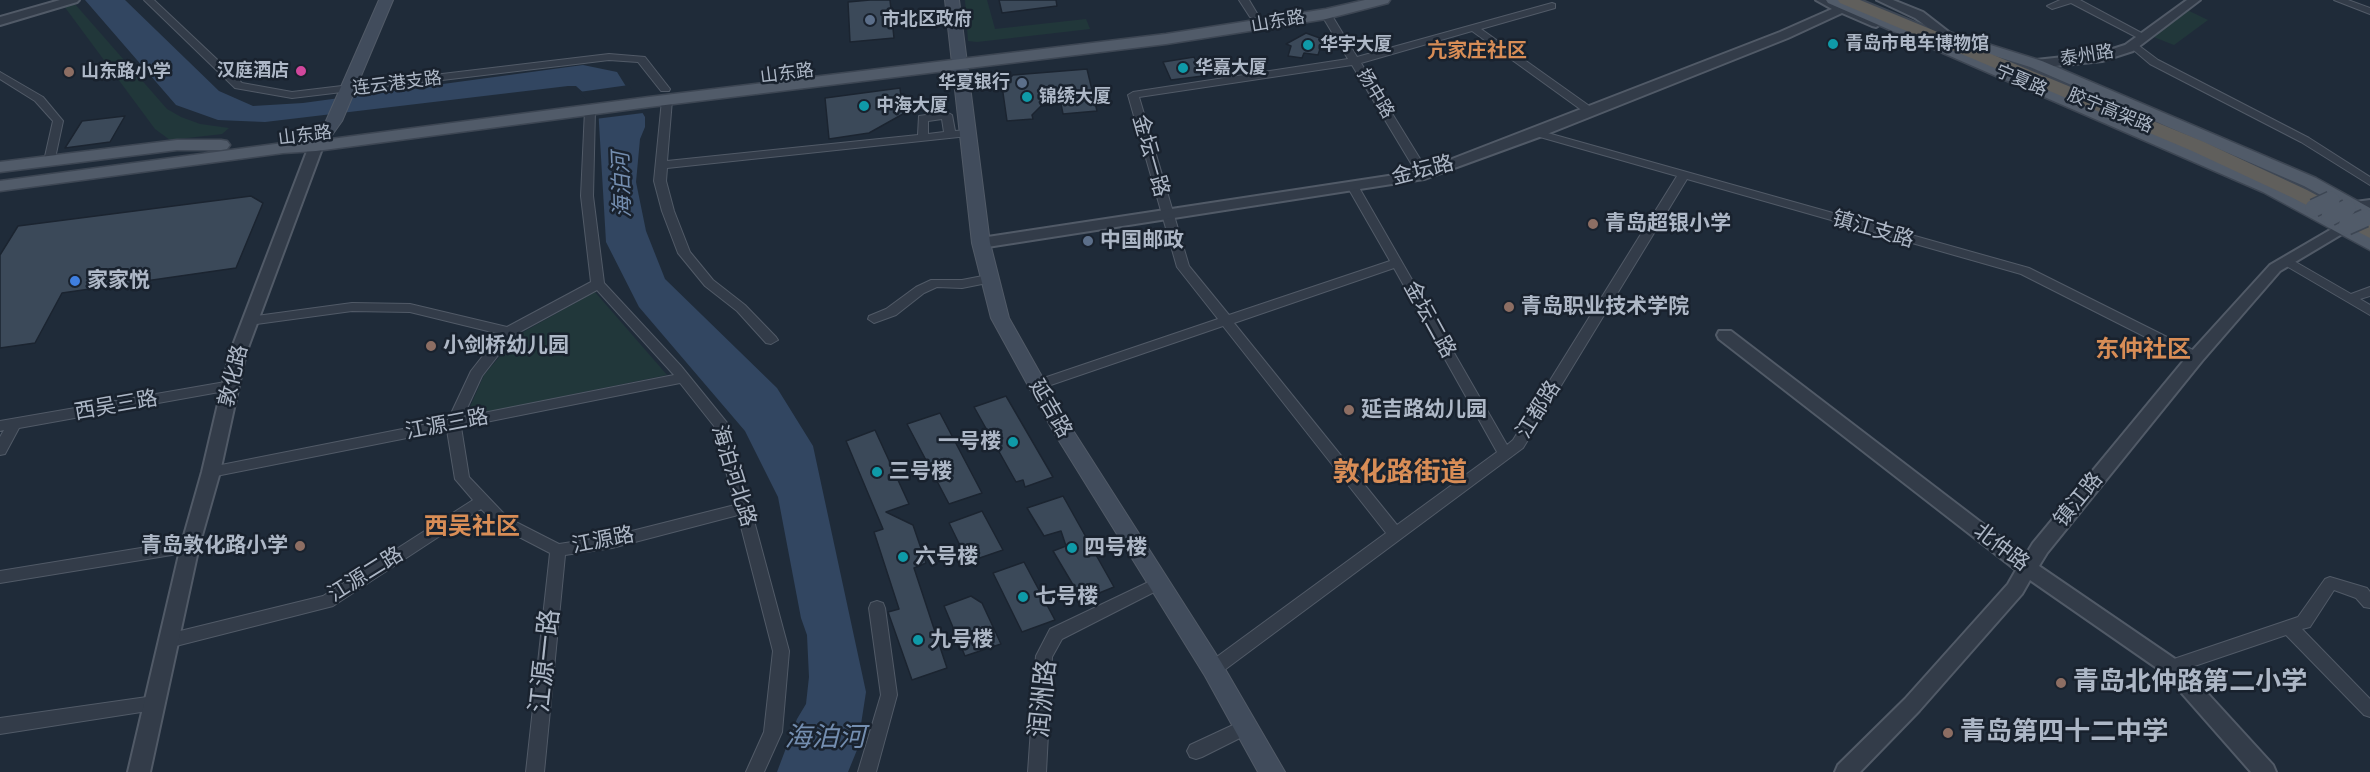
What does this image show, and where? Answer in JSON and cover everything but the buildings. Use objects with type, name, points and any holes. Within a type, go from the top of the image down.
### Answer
[{"type":"highway","name":"胶宁高架路","points":[[1861,0],[1943,41],[2215,148],[2309,192],[2350,218]]},
{"type":"highway","name":"胶宁高架路","points":[[1840,3],[2197,146],[2350,218]]},
{"type":"main road","name":"敦化路","points":[[325,134],[386,0]]},
{"type":"main road","name":"延吉路","points":[[952,0],[959,59],[959,134],[988,279],[1000,318],[1065,434],[1213,669],[1272,772]]},
{"type":"main road","name":"山东路","points":[[959,59],[1254,15],[1337,0]]},
{"type":"main road","name":"山东路","points":[[0,176],[236,144],[959,59],[1166,39],[1326,14],[1383,0]]},
{"type":"main road","name":"宁夏路","points":[[1840,3],[1943,41],[2192,153],[2350,218]]},
{"type":"main road","name":"宁夏路","points":[[1943,41],[2036,64],[2310,182],[2350,218]]},
{"type":"main road","name":"山东路","points":[[0,186],[283,148],[325,134]]},
{"type":"main road","name":"山东路","points":[[0,195],[281,156],[325,134]]},
{"type":"main road","name":"山东路","points":[[0,167],[177,145],[236,144]]},
{"type":"street","name":"连云港支路","points":[[149,0],[239,86],[292,95],[609,57],[640,59],[666,94]]},
{"type":"street","points":[[1244,0],[1254,15]]},
{"type":"street","points":[[1822,0],[1840,3]]},
{"type":"street","points":[[1883,0],[1919,15],[1943,41]]},
{"type":"street","points":[[2052,6],[2071,0],[2144,37]]},
{"type":"street","name":"泰州路","points":[[2036,64],[2102,57],[2134,45],[2194,0]]},
{"type":"street","points":[[2339,0],[2370,11]]},
{"type":"street","points":[[0,21],[68,2]]},
{"type":"street","name":"金坛路","points":[[981,243],[1424,175],[1591,112],[1840,3]]},
{"type":"street","name":"金坛一路","points":[[1396,534],[1183,267],[1133,95],[1355,61],[1552,6]]},
{"type":"street","name":"扬中路","points":[[1326,14],[1424,175]]},
{"type":"street","points":[[1474,28],[1591,112]]},
{"type":"street","points":[[2134,45],[2154,62],[2305,140],[2370,182]]},
{"type":"street","points":[[0,75],[39,99],[58,121],[50,161]]},
{"type":"street","points":[[666,94],[660,181],[684,253],[708,283],[741,309],[771,340]]},
{"type":"street","points":[[453,424],[476,374],[509,332],[598,284],[587,196],[586,104]]},
{"type":"street","points":[[662,165],[922,138],[959,134],[947,115],[923,118],[922,138]]},
{"type":"street","name":"镇江支路","points":[[1537,133],[2025,271],[2196,357]]},
{"type":"street","name":"敦化路","points":[[139,772],[190,546],[211,472],[238,353],[325,134]]},
{"type":"street","name":"江都路","points":[[1213,669],[1518,444],[1683,176]]},
{"type":"street","name":"金坛二路","points":[[1353,186],[1504,454]]},
{"type":"street","name":"镇江路","points":[[1846,772],[1912,705],[2015,589],[2040,548],[2196,357],[2275,268],[2322,240],[2350,218]]},
{"type":"street","points":[[2287,261],[2370,311]]},
{"type":"street","points":[[1037,385],[1397,263]]},
{"type":"street","points":[[874,319],[891,312],[920,290],[935,283],[962,284],[988,279]]},
{"type":"street","name":"海泊河北路","points":[[598,284],[683,378],[721,424],[781,651],[773,732],[755,772]]},
{"type":"street","points":[[2349,298],[2370,291]]},
{"type":"street","points":[[249,321],[352,307],[410,308],[509,332]]},
{"type":"street","name":"北仲路","points":[[1725,335],[2028,568],[2171,667],[2265,772]]},
{"type":"street","name":"江源三路","points":[[211,472],[683,378]]},
{"type":"street","name":"西吴三路","points":[[7,425],[231,386]]},
{"type":"street","name":"江源路","points":[[453,424],[462,479],[502,522],[558,550],[612,542],[744,508]]},
{"type":"street","points":[[0,450],[7,425]]},
{"type":"street","name":"江源二路","points":[[168,641],[327,601],[482,501]]},
{"type":"street","points":[[0,577],[190,546]]},
{"type":"street","name":"江源一路","points":[[535,772],[558,550]]},
{"type":"street","points":[[2171,667],[2304,622],[2330,583],[2361,593],[2370,602]]},
{"type":"street","name":"润洲路","points":[[1037,772],[1044,656],[1056,634],[1159,584]]},
{"type":"street","points":[[867,772],[889,695],[877,608]]},
{"type":"street","points":[[2289,627],[2370,710]]},
{"type":"street","points":[[0,726],[154,703]]},
{"type":"street","points":[[1196,751],[1246,727]]},
{"type":"green space","points":[[965,0],[987,0],[995,29],[1086,19],[1090,29],[977,42],[968,41]]},
{"type":"green space","points":[[74,3],[167,109],[200,124],[229,128],[222,134],[170,140],[155,129],[64,6]]},
{"type":"green space","points":[[2185,9],[2208,20],[2174,45],[2151,36]]},
{"type":"green space","points":[[595,292],[667,375],[466,416],[484,375],[518,335]]},
{"type":"water","name":"海泊河","points":[[85,0],[125,0],[219,91],[253,106],[303,103],[583,65],[617,72],[645,117],[645,127],[640,139],[636,182],[646,231],[665,279],[777,388],[813,446],[866,692],[857,750],[848,772],[777,772],[797,719],[806,704],[809,677],[807,635],[801,618],[778,497],[745,431],[639,307],[606,242],[598,106],[576,86],[568,86],[265,122],[218,120],[176,105]]},
{"type":"pier","points":[[629,85],[643,113],[595,119],[595,108],[579,92]]},
{"type":"place","name":"市北区政府","points":[[870,20]]},
{"type":"place","name":"青岛市电车博物馆","points":[[1833,44]]},
{"type":"place","name":"华宇大厦","points":[[1308,45]]},
{"type":"place","name":"华嘉大厦","points":[[1183,68]]},
{"type":"place","name":"汉庭酒店","points":[[301,71]]},
{"type":"place","name":"山东路小学","points":[[69,72]]},
{"type":"place","name":"华夏银行","points":[[1022,83]]},
{"type":"place","name":"锦绣大厦","points":[[1027,97]]},
{"type":"place","name":"中海大厦","points":[[864,106]]},
{"type":"place","name":"青岛超银小学","points":[[1593,224]]},
{"type":"place","name":"中国邮政","points":[[1088,241]]},
{"type":"place","name":"家家悦","points":[[75,281]]},
{"type":"place","name":"青岛职业技术学院","points":[[1509,307]]},
{"type":"place","name":"小剑桥幼儿园","points":[[431,346]]},
{"type":"place","name":"延吉路幼儿园","points":[[1349,410]]},
{"type":"place","name":"一号楼","points":[[1013,442]]},
{"type":"place","name":"三号楼","points":[[877,472]]},
{"type":"place","name":"青岛敦化路小学","points":[[300,546]]},
{"type":"place","name":"四号楼","points":[[1072,548]]},
{"type":"place","name":"六号楼","points":[[903,557]]},
{"type":"place","name":"七号楼","points":[[1023,597]]},
{"type":"place","name":"九号楼","points":[[918,640]]},
{"type":"place","name":"青岛北仲路第二小学","points":[[2061,683]]},
{"type":"place","name":"青岛第四十二中学","points":[[1948,733]]},
{"type":"district","name":"亢家庄社区","points":[[1477,52]]},
{"type":"district","name":"东仲社区","points":[[2143,350]]},
{"type":"district","name":"敦化路街道","points":[[1400,474]]},
{"type":"district","name":"西吴社区","points":[[472,527]]}]
